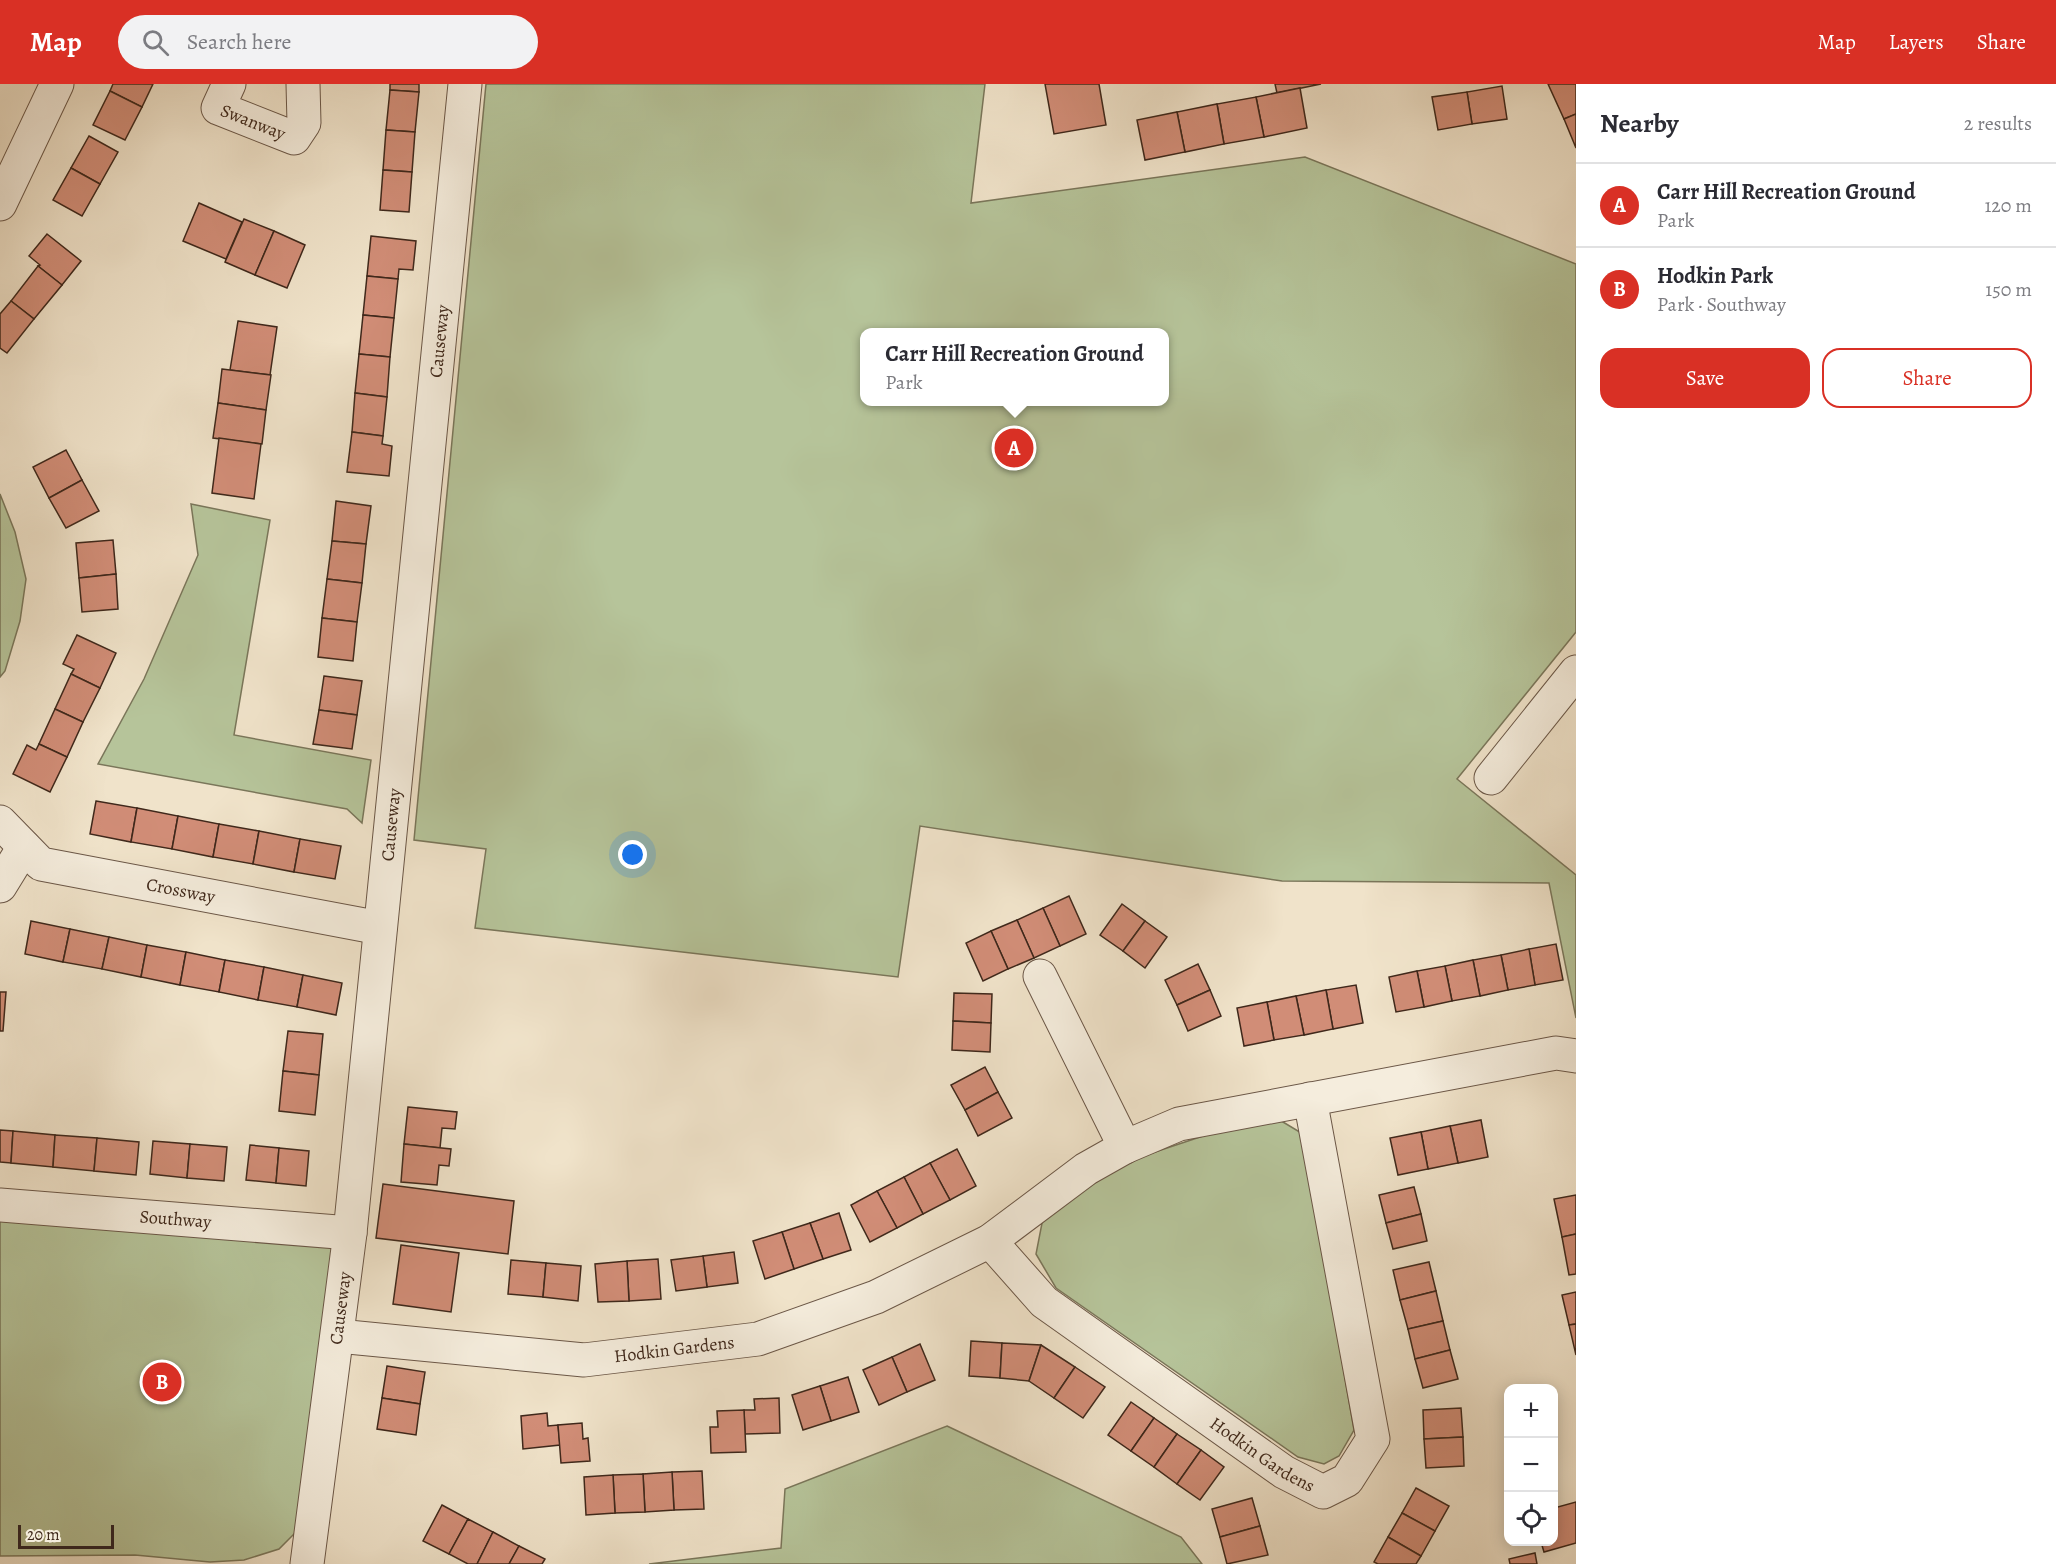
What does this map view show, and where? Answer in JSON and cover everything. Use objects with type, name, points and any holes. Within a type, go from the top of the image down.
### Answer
[{"type":"street","points":[[0,204],[57,84]]},
{"type":"street","name":"Swanway","points":[[229,84],[218,108],[294,138],[304,123],[303,84]]},
{"type":"street","name":"Causeway","points":[[307,1564],[350,1233],[465,84]]},
{"type":"street","points":[[1491,778],[1576,672]]},
{"type":"street","name":"Crossway","points":[[0,822],[41,864],[380,928]]},
{"type":"street","points":[[0,886],[24,847]]},
{"type":"street","points":[[1040,976],[1125,1147]]},
{"type":"street","name":"Hodkin Gardens","points":[[338,1336],[584,1360],[758,1339],[876,1297],[990,1241],[1086,1169],[1125,1147],[1179,1124],[1556,1053],[1576,1056]]},
{"type":"street","name":"Hodkin Gardens","points":[[990,1241],[1044,1302],[1284,1472],[1323,1492],[1347,1480],[1373,1439],[1310,1099]]},
{"type":"street","name":"Southway","points":[[0,1205],[350,1233]]},
{"type":"green space","points":[[486,84],[985,84],[971,203],[1305,157],[1576,264],[1576,632],[1457,779],[1576,875],[1576,1018],[1549,883],[1282,881],[920,826],[898,977],[475,928],[486,849],[414,840]]},
{"type":"green space","points":[[0,494],[15,532],[26,579],[20,621],[5,671],[0,677]]},
{"type":"green space","points":[[191,504],[270,520],[234,735],[371,760],[362,823],[347,809],[98,764],[144,679],[198,555]]},
{"type":"green space","points":[[1278,1119],[1303,1134],[1354,1430],[1339,1456],[1324,1464],[1298,1457],[1056,1288],[1036,1254],[1043,1218],[1128,1161],[1209,1134]]},
{"type":"green space","points":[[0,1210],[350,1233],[298,1530],[279,1549],[244,1560],[210,1562],[135,1555],[0,1556]]},
{"type":"green space","points":[[947,1426],[1181,1537],[1202,1564],[649,1564],[781,1548],[785,1489]]},
{"type":"building","points":[[113,84],[153,84],[142,107],[110,91]]},
{"type":"building","points":[[390,84],[419,84],[419,92],[390,90]]},
{"type":"building","points":[[1045,84],[1099,84],[1106,125],[1054,134]]},
{"type":"building","points":[[1275,84],[1321,84],[1277,93]]},
{"type":"building","points":[[1548,84],[1576,84],[1576,114],[1564,119]]},
{"type":"building","points":[[1502,86],[1507,119],[1472,124],[1467,92]]},
{"type":"building","points":[[1300,88],[1307,128],[1264,137],[1256,97]]},
{"type":"building","points":[[390,90],[419,92],[415,132],[386,130]]},
{"type":"building","points":[[110,91],[142,107],[125,140],[93,125]]},
{"type":"building","points":[[1467,92],[1472,124],[1438,130],[1432,97]]},
{"type":"building","points":[[1256,97],[1264,137],[1224,144],[1217,104]]},
{"type":"building","points":[[1217,104],[1224,144],[1185,152],[1177,112]]},
{"type":"building","points":[[1177,112],[1185,152],[1145,160],[1137,120]]},
{"type":"building","points":[[1576,114],[1576,148],[1564,119]]},
{"type":"building","points":[[386,130],[415,132],[412,172],[383,170]]},
{"type":"building","points":[[89,136],[118,152],[100,184],[71,168]]},
{"type":"building","points":[[71,168],[100,184],[82,216],[53,200]]},
{"type":"building","points":[[383,170],[412,172],[409,212],[380,210]]},
{"type":"building","points":[[199,203],[242,222],[226,259],[183,241]]},
{"type":"building","points":[[244,219],[274,231],[255,275],[225,262]]},
{"type":"building","points":[[274,231],[305,245],[287,288],[255,275]]},
{"type":"building","points":[[47,234],[81,261],[62,285],[29,256]]},
{"type":"building","points":[[371,236],[416,241],[413,270],[399,269],[398,279],[367,276]]},
{"type":"building","points":[[38,266],[62,285],[34,319],[11,301]]},
{"type":"building","points":[[367,276],[398,279],[394,318],[363,315]]},
{"type":"building","points":[[11,301],[34,319],[7,353],[0,348],[0,314]]},
{"type":"building","points":[[363,315],[394,318],[390,357],[359,354]]},
{"type":"building","points":[[238,321],[277,327],[270,375],[230,370]]},
{"type":"building","points":[[359,354],[390,357],[387,397],[355,393]]},
{"type":"building","points":[[222,369],[271,375],[266,410],[218,403]]},
{"type":"building","points":[[355,393],[387,397],[383,436],[352,432]]},
{"type":"building","points":[[218,403],[266,410],[262,444],[213,438]]},
{"type":"building","points":[[352,432],[383,436],[382,444],[392,446],[389,476],[347,472]]},
{"type":"building","points":[[219,438],[261,444],[254,499],[212,493]]},
{"type":"building","points":[[66,450],[82,480],[49,498],[33,467]]},
{"type":"building","points":[[82,480],[99,511],[66,528],[49,498]]},
{"type":"building","points":[[336,501],[371,506],[366,544],[332,541]]},
{"type":"building","points":[[113,540],[116,574],[79,578],[76,543]]},
{"type":"building","points":[[332,541],[366,544],[362,583],[327,579]]},
{"type":"building","points":[[116,574],[118,609],[82,612],[79,578]]},
{"type":"building","points":[[327,579],[362,583],[357,622],[322,618]]},
{"type":"building","points":[[322,618],[357,622],[353,661],[318,657]]},
{"type":"building","points":[[77,635],[116,653],[100,688],[71,674],[74,669],[63,664]]},
{"type":"building","points":[[71,674],[100,688],[83,722],[55,709]]},
{"type":"building","points":[[324,676],[362,681],[357,715],[319,710]]},
{"type":"building","points":[[55,709],[83,722],[67,757],[39,744]]},
{"type":"building","points":[[319,710],[357,715],[352,749],[313,744]]},
{"type":"building","points":[[39,744],[67,757],[50,792],[13,774],[27,745],[36,750]]},
{"type":"building","points":[[96,801],[137,808],[131,842],[90,834]]},
{"type":"building","points":[[137,808],[178,816],[172,849],[131,842]]},
{"type":"building","points":[[178,816],[219,824],[213,857],[172,849]]},
{"type":"building","points":[[219,824],[259,831],[253,864],[213,857]]},
{"type":"building","points":[[259,831],[300,839],[294,872],[253,864]]},
{"type":"building","points":[[300,839],[341,846],[335,879],[294,872]]},
{"type":"building","points":[[1069,896],[1086,934],[1060,946],[1043,908]]},
{"type":"building","points":[[1122,904],[1145,921],[1123,951],[1100,935]]},
{"type":"building","points":[[1043,908],[1060,946],[1034,958],[1017,920]]},
{"type":"building","points":[[1017,920],[1034,958],[1008,969],[991,931]]},
{"type":"building","points":[[31,921],[70,929],[63,962],[25,954]]},
{"type":"building","points":[[1145,921],[1167,937],[1145,968],[1123,951]]},
{"type":"building","points":[[70,929],[109,937],[102,969],[63,962]]},
{"type":"building","points":[[991,931],[1008,969],[983,981],[966,943]]},
{"type":"building","points":[[109,937],[147,945],[141,977],[102,969]]},
{"type":"building","points":[[1556,944],[1563,980],[1535,985],[1529,949]]},
{"type":"building","points":[[147,945],[186,952],[180,985],[141,977]]},
{"type":"building","points":[[1529,949],[1535,985],[1508,990],[1501,955]]},
{"type":"building","points":[[186,952],[225,960],[219,992],[180,985]]},
{"type":"building","points":[[1501,955],[1508,990],[1480,996],[1473,960]]},
{"type":"building","points":[[225,960],[264,967],[258,1000],[219,992]]},
{"type":"building","points":[[1473,960],[1480,996],[1452,1001],[1445,966]]},
{"type":"building","points":[[1198,964],[1210,990],[1177,1005],[1165,980]]},
{"type":"building","points":[[1445,966],[1452,1001],[1424,1007],[1417,971]]},
{"type":"building","points":[[264,967],[303,975],[297,1007],[258,1000]]},
{"type":"building","points":[[1417,971],[1424,1007],[1396,1012],[1389,977]]},
{"type":"building","points":[[303,975],[342,983],[336,1015],[297,1007]]},
{"type":"building","points":[[1356,985],[1363,1023],[1333,1029],[1326,990]]},
{"type":"building","points":[[1210,990],[1221,1016],[1188,1031],[1177,1005]]},
{"type":"building","points":[[1326,990],[1333,1029],[1304,1035],[1296,996]]},
{"type":"building","points":[[0,992],[6,992],[3,1031],[0,1031]]},
{"type":"building","points":[[954,993],[992,994],[991,1023],[953,1021]]},
{"type":"building","points":[[1296,996],[1304,1035],[1274,1040],[1267,1002]]},
{"type":"building","points":[[1267,1002],[1274,1040],[1244,1046],[1237,1008]]},
{"type":"building","points":[[953,1021],[991,1023],[990,1052],[952,1050]]},
{"type":"building","points":[[288,1031],[323,1034],[319,1075],[283,1071]]},
{"type":"building","points":[[985,1067],[998,1092],[965,1110],[951,1085]]},
{"type":"building","points":[[283,1071],[319,1075],[315,1115],[279,1111]]},
{"type":"building","points":[[998,1092],[1012,1118],[978,1136],[965,1110]]},
{"type":"building","points":[[408,1107],[457,1112],[455,1129],[442,1128],[440,1148],[404,1144]]},
{"type":"building","points":[[1481,1120],[1488,1157],[1458,1163],[1450,1126]]},
{"type":"building","points":[[1450,1126],[1458,1163],[1428,1169],[1421,1132]]},
{"type":"building","points":[[0,1130],[13,1131],[11,1163],[0,1162]]},
{"type":"building","points":[[13,1131],[55,1135],[53,1167],[11,1163]]},
{"type":"building","points":[[1421,1132],[1428,1169],[1398,1175],[1390,1138]]},
{"type":"building","points":[[55,1135],[97,1138],[94,1171],[53,1167]]},
{"type":"building","points":[[97,1138],[139,1142],[136,1175],[94,1171]]},
{"type":"building","points":[[153,1141],[190,1144],[187,1178],[150,1174]]},
{"type":"building","points":[[190,1144],[227,1147],[224,1181],[187,1178]]},
{"type":"building","points":[[404,1144],[451,1149],[449,1166],[439,1165],[437,1185],[401,1182]]},
{"type":"building","points":[[250,1145],[279,1148],[276,1183],[246,1180]]},
{"type":"building","points":[[279,1148],[309,1151],[306,1186],[276,1183]]},
{"type":"building","points":[[957,1149],[976,1186],[950,1200],[930,1163]]},
{"type":"building","points":[[930,1163],[950,1200],[923,1214],[904,1177]]},
{"type":"building","points":[[904,1177],[923,1214],[897,1228],[877,1191]]},
{"type":"building","points":[[383,1184],[514,1201],[508,1254],[376,1238]]},
{"type":"building","points":[[1414,1187],[1421,1214],[1386,1223],[1379,1195]]},
{"type":"building","points":[[877,1191],[897,1228],[870,1242],[851,1205]]},
{"type":"building","points":[[1576,1195],[1576,1234],[1562,1237],[1554,1199]]},
{"type":"building","points":[[839,1213],[851,1250],[823,1259],[810,1223]]},
{"type":"building","points":[[1421,1214],[1427,1241],[1393,1249],[1386,1223]]},
{"type":"building","points":[[810,1223],[823,1259],[794,1269],[782,1232]]},
{"type":"building","points":[[782,1232],[794,1269],[765,1279],[753,1241]]},
{"type":"building","points":[[1576,1234],[1576,1274],[1569,1275],[1562,1237]]},
{"type":"building","points":[[401,1245],[459,1253],[451,1312],[393,1304]]},
{"type":"building","points":[[734,1252],[738,1283],[707,1287],[703,1256]]},
{"type":"building","points":[[703,1256],[707,1287],[676,1291],[671,1260]]},
{"type":"building","points":[[658,1259],[661,1299],[629,1301],[627,1261]]},
{"type":"building","points":[[511,1260],[546,1263],[543,1297],[508,1294]]},
{"type":"building","points":[[627,1261],[629,1301],[598,1302],[595,1264]]},
{"type":"building","points":[[1429,1262],[1436,1291],[1400,1300],[1393,1270]]},
{"type":"building","points":[[546,1263],[581,1266],[578,1301],[543,1297]]},
{"type":"building","points":[[1436,1291],[1443,1321],[1408,1329],[1400,1300]]},
{"type":"building","points":[[1576,1292],[1576,1324],[1569,1325],[1562,1295]]},
{"type":"building","points":[[1443,1321],[1450,1350],[1415,1359],[1408,1329]]},
{"type":"building","points":[[1576,1324],[1576,1355],[1569,1325]]},
{"type":"building","points":[[971,1341],[1002,1343],[1000,1378],[969,1376]]},
{"type":"building","points":[[1002,1343],[1041,1345],[1029,1381],[1000,1378]]},
{"type":"building","points":[[920,1344],[935,1380],[907,1392],[892,1357]]},
{"type":"building","points":[[1041,1345],[1075,1367],[1054,1398],[1029,1381]]},
{"type":"building","points":[[1450,1350],[1458,1379],[1423,1388],[1415,1359]]},
{"type":"building","points":[[892,1357],[907,1392],[879,1405],[863,1370]]},
{"type":"building","points":[[387,1366],[425,1372],[420,1404],[382,1398]]},
{"type":"building","points":[[1075,1367],[1105,1387],[1083,1418],[1054,1398]]},
{"type":"building","points":[[848,1377],[859,1412],[831,1421],[820,1386]]},
{"type":"building","points":[[820,1386],[831,1421],[803,1430],[792,1395]]},
{"type":"building","points":[[382,1398],[420,1404],[416,1435],[377,1429]]},
{"type":"building","points":[[779,1398],[780,1433],[745,1434],[744,1410],[755,1410],[754,1399]]},
{"type":"building","points":[[1131,1402],[1154,1418],[1131,1451],[1108,1435]]},
{"type":"building","points":[[1461,1408],[1463,1437],[1424,1439],[1423,1410]]},
{"type":"building","points":[[744,1410],[746,1452],[711,1453],[710,1427],[718,1427],[717,1411]]},
{"type":"building","points":[[547,1413],[548,1426],[558,1425],[560,1445],[523,1449],[521,1416]]},
{"type":"building","points":[[1154,1418],[1177,1434],[1154,1467],[1131,1451]]},
{"type":"building","points":[[582,1423],[583,1439],[588,1438],[590,1461],[561,1463],[558,1425]]},
{"type":"building","points":[[1177,1434],[1201,1450],[1177,1484],[1154,1467]]},
{"type":"building","points":[[1463,1437],[1464,1466],[1426,1468],[1424,1439]]},
{"type":"building","points":[[1201,1450],[1224,1467],[1200,1500],[1177,1484]]},
{"type":"building","points":[[702,1471],[704,1509],[674,1510],[672,1472]]},
{"type":"building","points":[[672,1472],[674,1510],[645,1512],[643,1474]]},
{"type":"building","points":[[643,1474],[645,1512],[615,1513],[613,1475]]},
{"type":"building","points":[[613,1475],[615,1513],[586,1515],[584,1477]]},
{"type":"building","points":[[1416,1488],[1449,1506],[1435,1531],[1402,1513]]},
{"type":"building","points":[[1252,1498],[1260,1526],[1220,1537],[1212,1509]]},
{"type":"building","points":[[1576,1502],[1576,1543],[1544,1552],[1542,1546],[1558,1546],[1558,1507]]},
{"type":"building","points":[[442,1505],[468,1519],[449,1554],[423,1541]]},
{"type":"building","points":[[1402,1513],[1435,1531],[1421,1556],[1388,1537]]},
{"type":"building","points":[[468,1519],[493,1532],[477,1564],[468,1564],[449,1554]]},
{"type":"building","points":[[1260,1526],[1268,1555],[1227,1564],[1220,1537]]},
{"type":"building","points":[[493,1532],[519,1546],[509,1564],[477,1564]]},
{"type":"building","points":[[1388,1537],[1421,1556],[1416,1564],[1378,1564],[1374,1562]]},
{"type":"building","points":[[519,1546],[545,1559],[542,1564],[509,1564]]},
{"type":"building","points":[[1535,1553],[1537,1564],[1510,1564],[1509,1559]]},
{"type":"place","name":"Carr Hill Recreation Ground","points":[[1014,448]]},
{"type":"place","name":"Hodkin Park","points":[[162,1382]]}]
